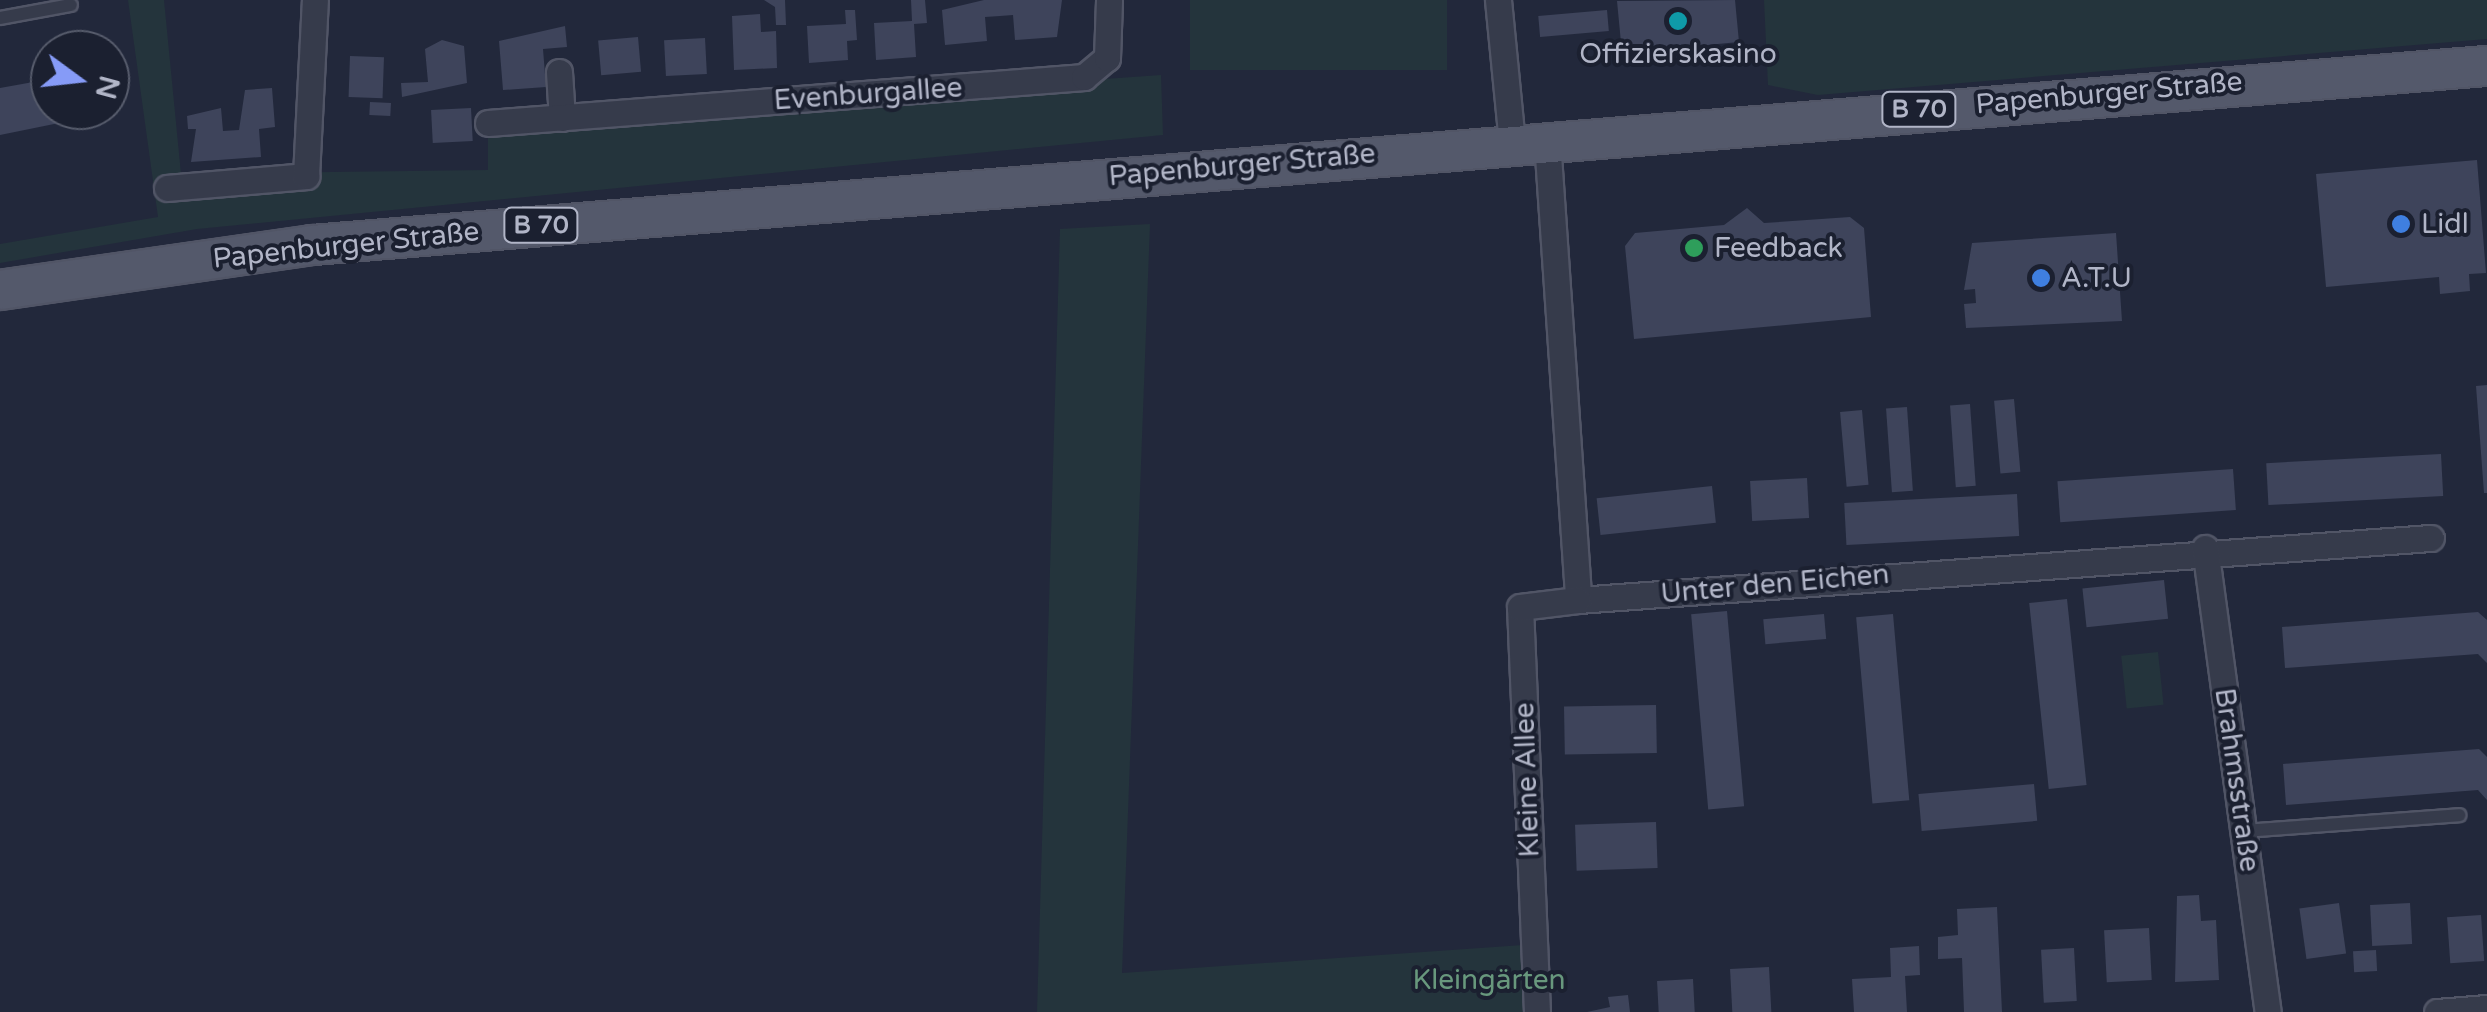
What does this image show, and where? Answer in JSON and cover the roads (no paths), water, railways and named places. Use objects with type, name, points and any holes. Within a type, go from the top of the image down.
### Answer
[{"type":"main road","name":"Papenburger Straße","points":[[0,290],[313,245],[2487,66]]},
{"type":"street","points":[[167,188],[306,176],[315,0]]},
{"type":"street","name":"Evenburgallee","points":[[488,123],[1084,77],[1107,58],[1109,0]]},
{"type":"street","points":[[1498,0],[1529,142],[1578,600]]},
{"type":"street","points":[[560,72],[562,118]]},
{"type":"street","name":"Unter den Eichen","points":[[1578,600],[2205,548],[2431,538]]},
{"type":"street","name":"Brahmsstraße","points":[[2205,548],[2268,1012]]},
{"type":"street","name":"Kleine Allee","points":[[1537,1012],[1520,607],[1578,600]]},
{"type":"street","points":[[2437,1012],[2487,1008]]},
{"type":"lane","points":[[0,18],[71,5]]},
{"type":"lane","points":[[2244,831],[2459,815]]},
{"type":"place","name":"Offizierskasino","points":[[1678,21]]},
{"type":"place","name":"Lidl","points":[[2401,224]]},
{"type":"place","name":"Feedback","points":[[1694,248]]},
{"type":"place","name":"A.T.U","points":[[2041,278]]},
{"type":"park label","name":"Kleingärten","points":[[1489,980]]}]
